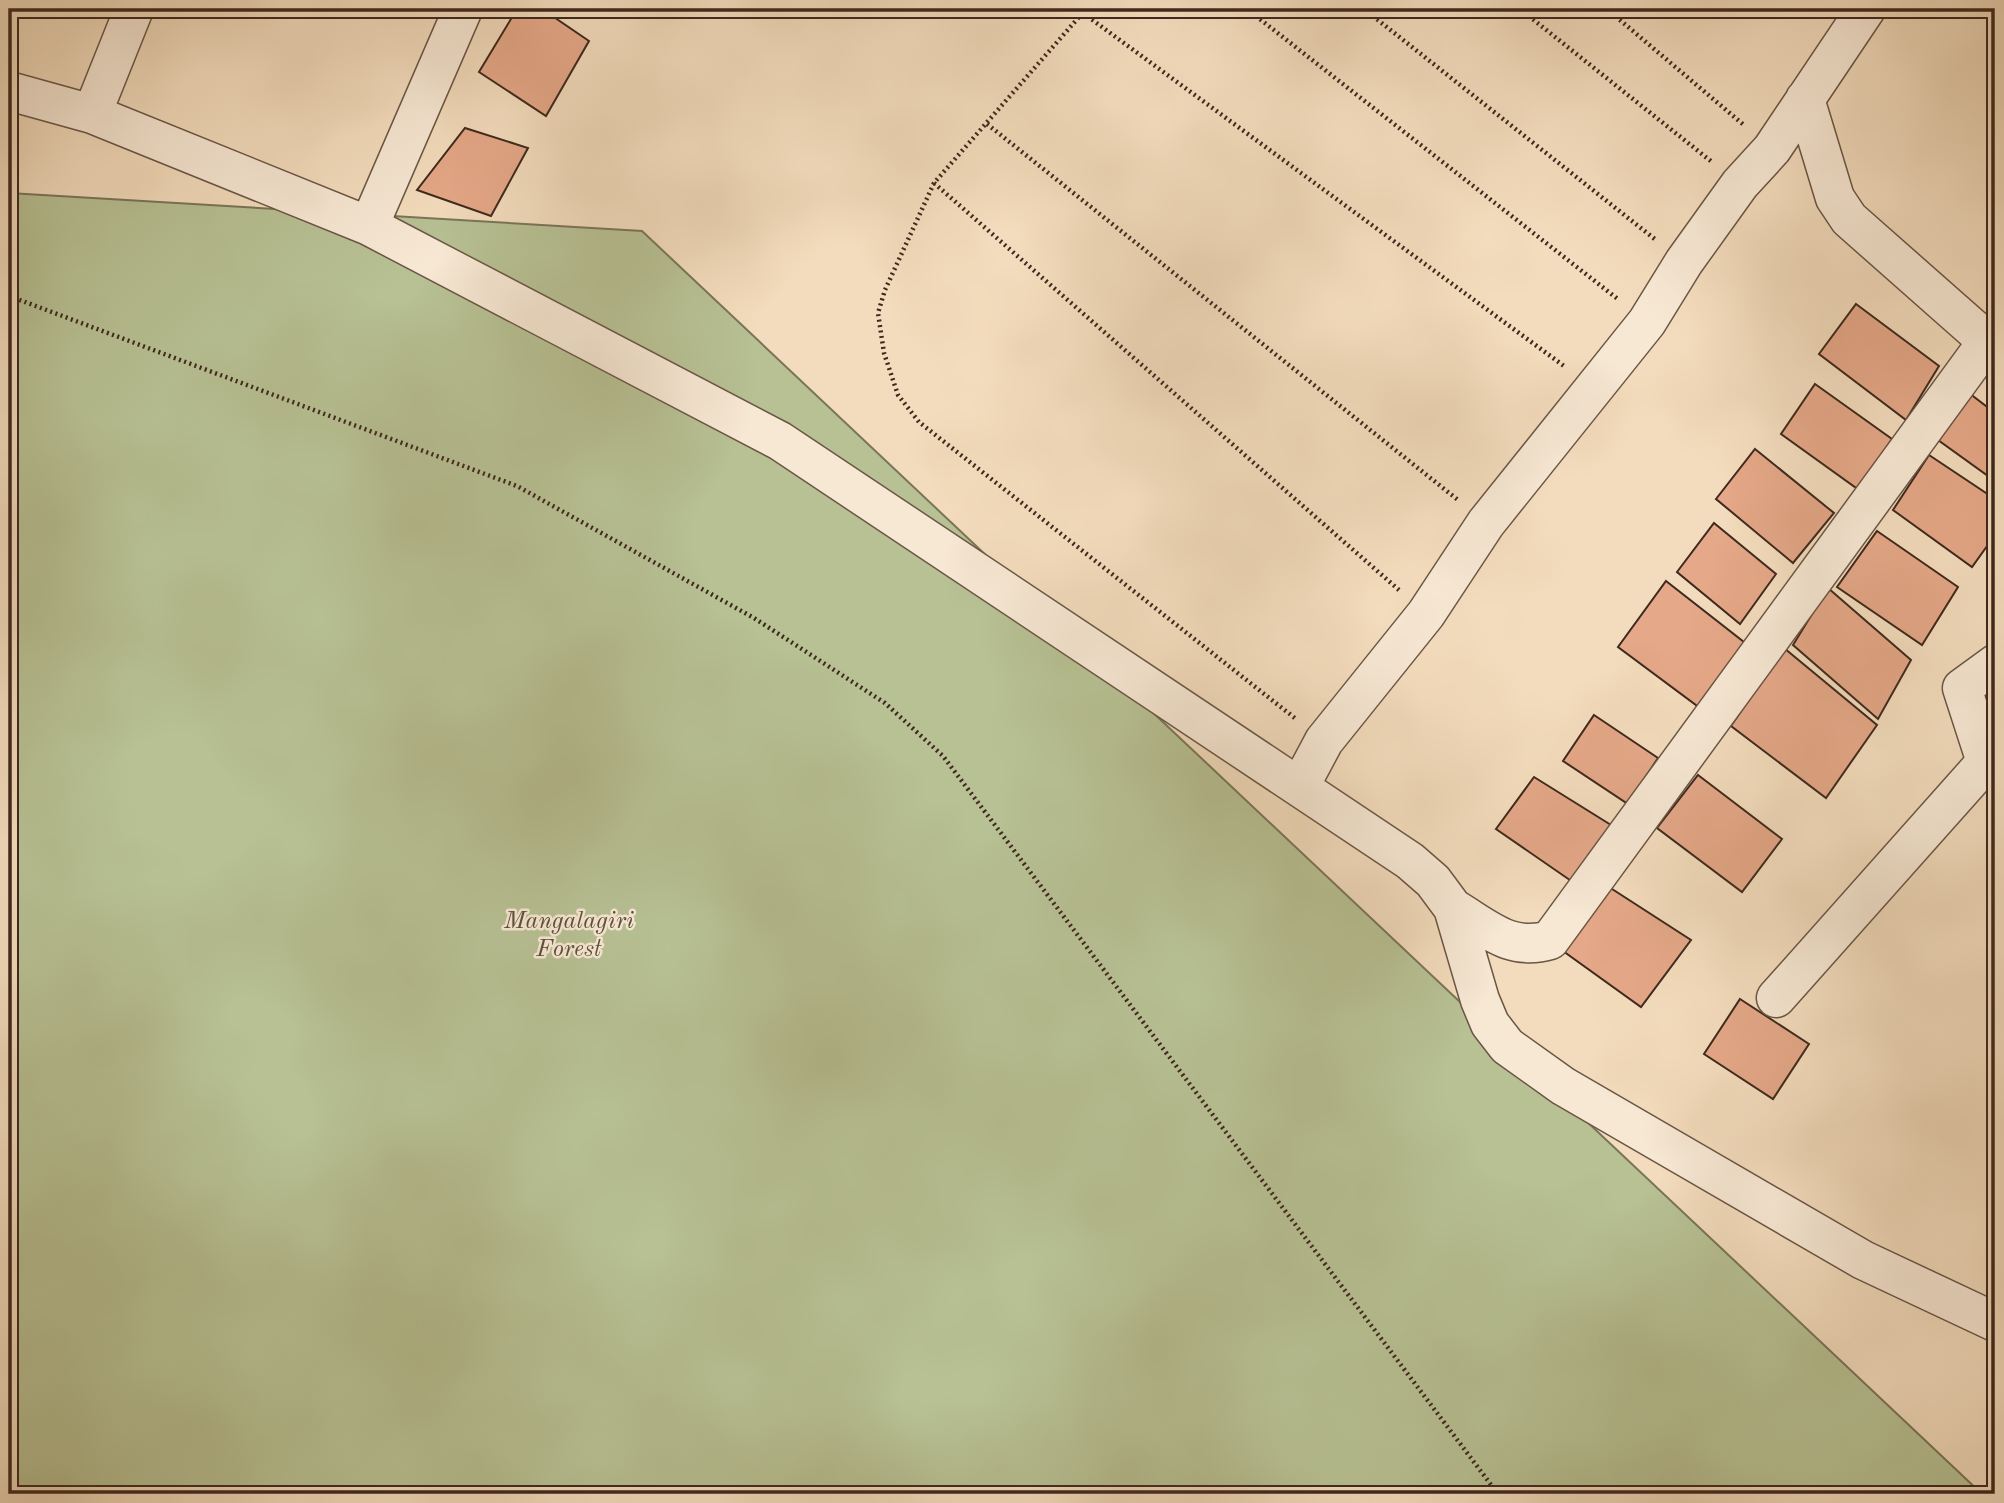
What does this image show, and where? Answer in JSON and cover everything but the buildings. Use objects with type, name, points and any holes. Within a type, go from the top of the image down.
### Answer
[{"type":"street","points":[[92,114],[134,9]]},
{"type":"street","points":[[369,226],[463,9]]},
{"type":"street","points":[[1300,786],[1324,741],[1426,614],[1486,523],[1647,322],[1684,262],[1740,184],[1772,149],[1866,9]]},
{"type":"street","points":[[9,91],[92,114],[369,226],[780,441],[1410,861],[1433,881],[1453,908],[1485,1012],[1507,1046],[1563,1086],[1863,1260],[1995,1322]]},
{"type":"street","points":[[1453,908],[1514,943],[1531,946],[1550,940],[1991,345],[1849,219],[1835,198],[1805,99]]},
{"type":"street","points":[[1776,998],[1986,762],[1962,688],[1995,664]]},
{"type":"path","points":[[1247,9],[1647,322]]},
{"type":"path","points":[[1364,9],[1684,262]]},
{"type":"path","points":[[1520,9],[1740,184]]},
{"type":"path","points":[[1607,9],[1772,149]]},
{"type":"path","points":[[1324,741],[948,447],[919,422],[898,395],[884,353],[878,313],[885,290],[934,183],[1084,11],[1595,389]]},
{"type":"path","points":[[988,124],[1486,523]]},
{"type":"path","points":[[934,183],[1426,614]]},
{"type":"path","points":[[9,296],[517,486],[754,618],[885,703],[943,756],[1498,1494]]},
{"type":"green space","name":"Mangalagiri Forest","points":[[9,193],[642,231],[1982,1494],[9,1494]]}]
